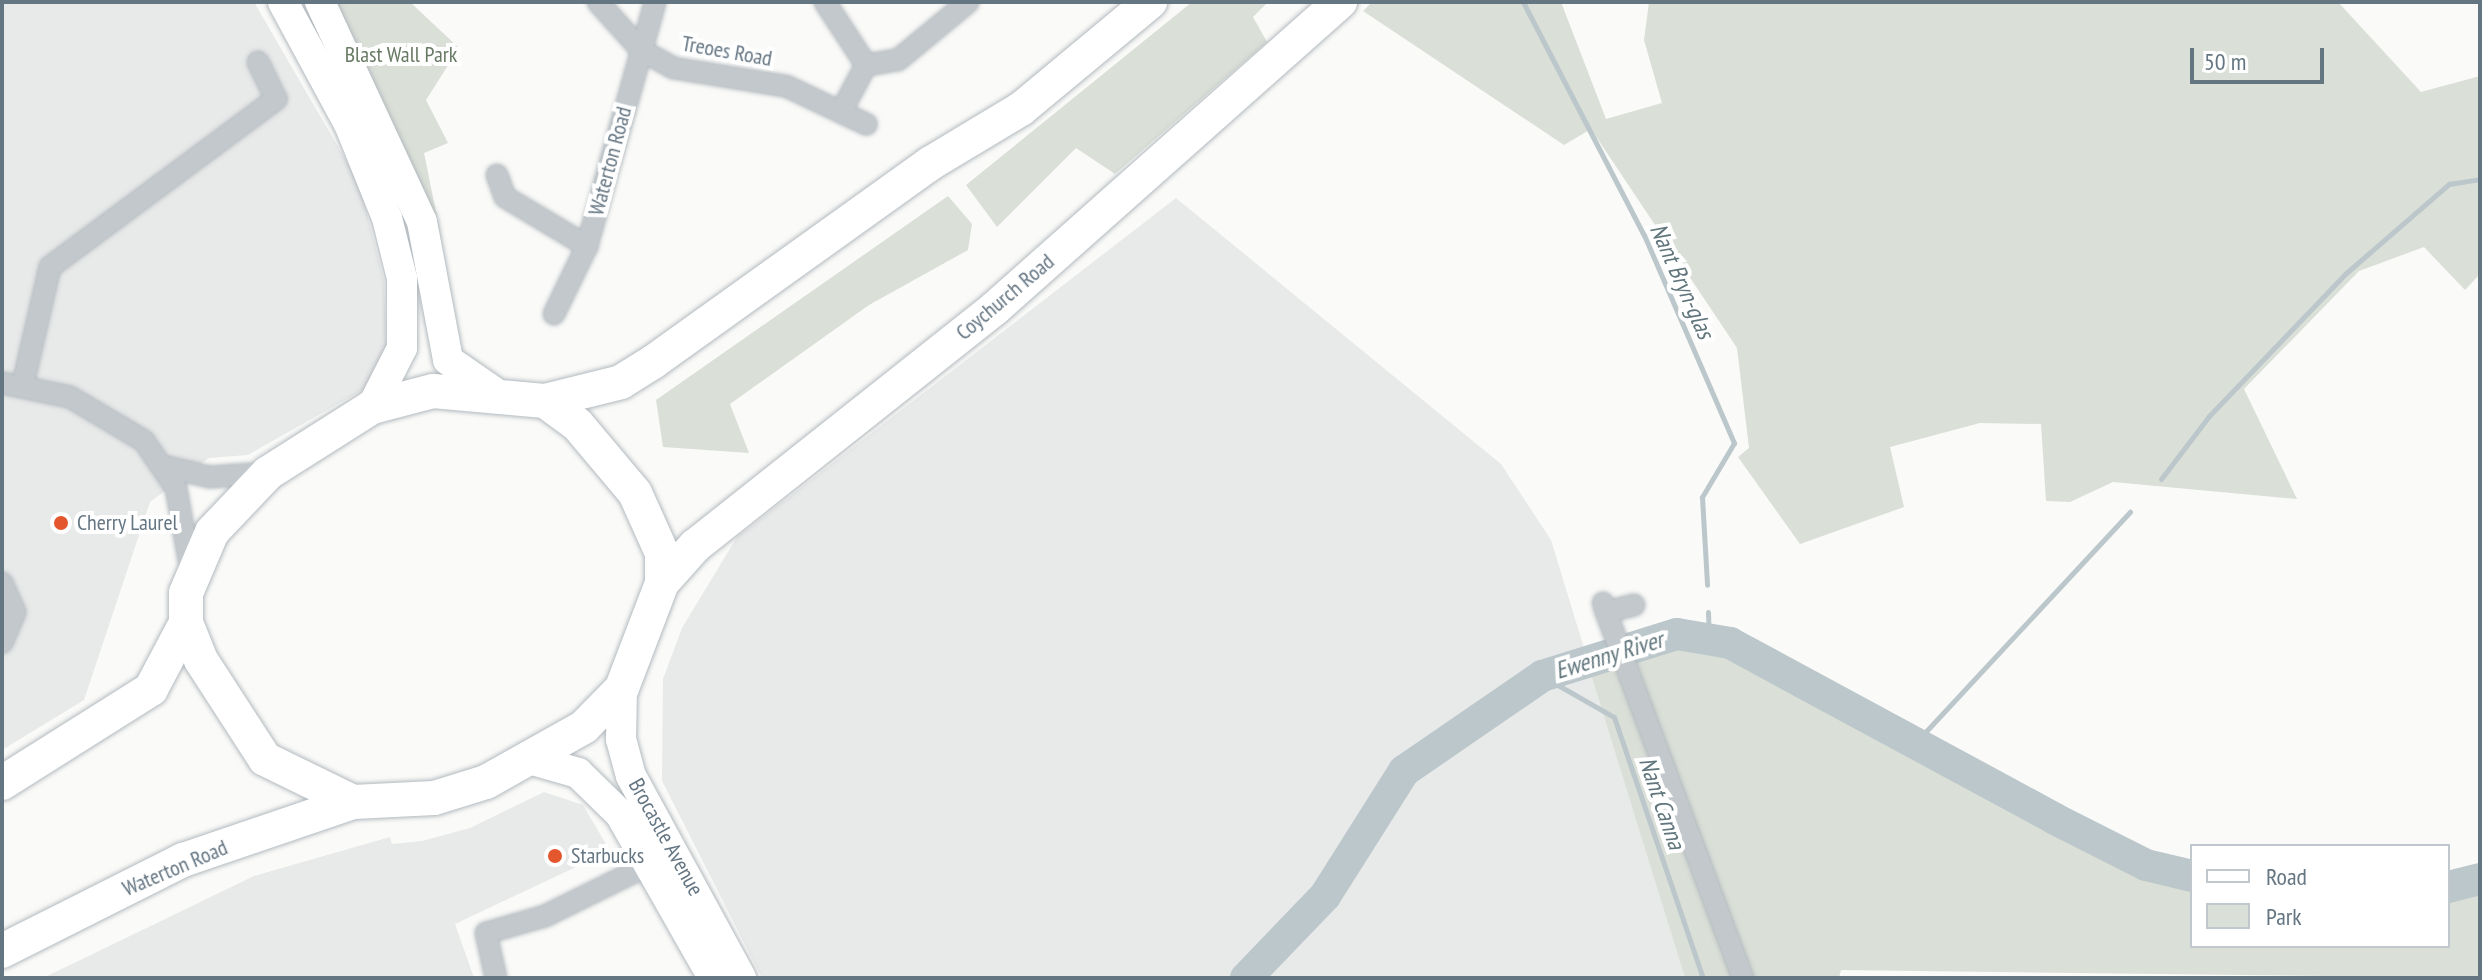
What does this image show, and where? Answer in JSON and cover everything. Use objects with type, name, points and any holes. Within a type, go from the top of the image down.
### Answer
[{"type":"main road","points":[[283,2],[349,124],[387,218],[402,278],[402,348],[372,407]]},
{"type":"main road","points":[[320,2],[414,199],[448,360],[493,391]]},
{"type":"main road","points":[[2,783],[151,689],[186,623],[191,571],[230,506],[268,473],[372,407],[433,391],[493,391],[545,401],[621,382],[931,163],[1021,109],[1150,2]]},
{"type":"main road","name":"Coychurch Road","points":[[662,583],[695,546],[994,309],[1340,2]]},
{"type":"main road","points":[[186,623],[218,693],[265,759],[353,802],[434,798],[533,760],[584,727],[622,688],[662,583],[662,553],[635,493],[592,439],[545,401]]},
{"type":"main road","name":"Brocastle Avenue","points":[[622,688],[631,776],[741,978]]},
{"type":"main road","name":"Brocastle Avenue","points":[[533,760],[597,786],[650,864],[713,978]]},
{"type":"main road","name":"Waterton Road","points":[[2,951],[183,860],[353,802]]},
{"type":"street","name":"Treoes Road","points":[[598,2],[641,50],[673,68],[786,86],[866,124]]},
{"type":"street","name":"Waterton Road","points":[[554,314],[587,246],[655,2]]},
{"type":"street","points":[[825,2],[866,65]]},
{"type":"street","points":[[866,65],[898,60],[968,2]]},
{"type":"street","points":[[23,384],[50,267],[276,99],[258,62]]},
{"type":"street","points":[[842,110],[866,65]]},
{"type":"street","points":[[497,175],[505,197],[587,246]]},
{"type":"street","points":[[2,383],[23,384],[116,420],[167,467],[185,517],[191,571]]},
{"type":"street","points":[[167,467],[232,479],[268,473]]},
{"type":"street","points":[[2,583],[15,612],[2,642]]},
{"type":"street","points":[[1634,605],[1608,615],[1743,978]]},
{"type":"street","points":[[496,978],[486,933],[545,916],[650,864]]},
{"type":"shaded area","points":[[2,2],[254,2],[359,183],[384,280],[386,346],[366,388],[248,455],[209,458],[150,502],[84,700],[2,750]]},
{"type":"shaded area","points":[[1176,198],[1501,464],[1551,540],[1685,978],[762,978],[662,781],[663,679],[682,628],[737,537]]},
{"type":"shaded area","points":[[544,792],[583,805],[610,851],[455,924],[474,978],[43,978],[254,876],[390,837],[392,844],[422,841],[470,828]]},
{"type":"green space","name":"Blast Wall Park","points":[[330,2],[410,2],[459,48],[426,100],[448,143],[424,153],[440,232]]},
{"type":"green space","points":[[1192,2],[1268,2],[1253,17],[1267,42],[1115,174],[1076,148],[997,227],[966,185]]},
{"type":"green space","points":[[1372,2],[1561,2],[1606,119],[1662,103],[1644,40],[1649,2],[2338,2],[2421,92],[2480,76],[2480,274],[2465,290],[2424,247],[2359,271],[2244,389],[2297,499],[2113,482],[2070,502],[2046,501],[2041,424],[1980,423],[1890,447],[1904,507],[1800,544],[1738,457],[1749,448],[1737,348],[1591,129],[1564,145],[1363,11]]},
{"type":"green space","points":[[948,196],[972,224],[968,250],[869,305],[730,404],[749,453],[663,447],[656,400]]},
{"type":"green space","points":[[1690,643],[1737,656],[2127,870],[2190,887],[2190,948],[2450,948],[2450,900],[2480,890],[2480,978],[1841,970],[1839,978],[1685,978],[1591,674]]},
{"type":"waterway","name":"Nant Bryn-glas","points":[[1523,2],[1644,235],[1734,443],[1702,497],[1707,585]]},
{"type":"waterway","points":[[2161,479],[2209,416],[2345,274],[2449,184],[2480,179]]},
{"type":"waterway","points":[[1917,741],[2130,512]]},
{"type":"waterway","name":"Nant Bryn-glas","points":[[1708,612],[1709,639]]},
{"type":"waterway","name":"Ewenny River","points":[[1246,978],[1325,896],[1404,771],[1542,676],[1677,634],[1730,643],[2146,865],[2190,876]]},
{"type":"waterway","name":"Nant Canna","points":[[1542,676],[1614,717],[1703,978]]},
{"type":"waterway","name":"Ewenny River","points":[[2450,886],[2480,879]]},
{"type":"place","name":"Cherry Laurel","points":[[61,523]]},
{"type":"place","name":"Starbucks","points":[[555,856]]}]
